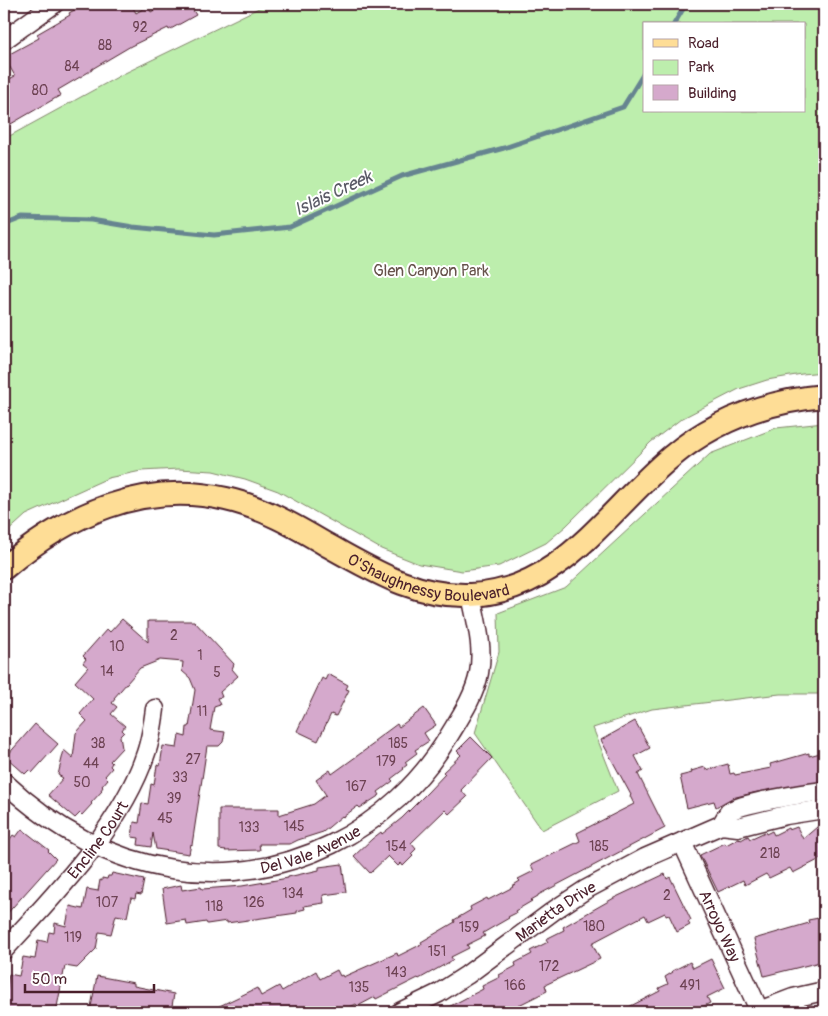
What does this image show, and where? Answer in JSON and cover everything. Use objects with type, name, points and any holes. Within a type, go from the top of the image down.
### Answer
[{"type":"main road","name":"O'Shaughnessy Boulevard","points":[[4,568],[52,531],[84,515],[136,499],[174,494],[192,494],[227,499],[276,517],[404,585],[437,593],[471,595],[512,587],[532,580],[551,569],[577,549],[673,455],[719,425],[770,405],[824,396]]},
{"type":"street","points":[[4,40],[54,4]]},
{"type":"street","name":"Del Vale Avenue","points":[[4,782],[40,814],[63,829],[94,845],[129,858],[172,869],[202,872],[232,871],[294,860],[323,849],[350,836],[377,817],[404,794],[443,747],[460,718],[479,676],[481,661],[471,595]]},
{"type":"street","name":"Encline Court","points":[[4,950],[69,878],[116,815],[138,774],[150,737],[155,709]]},
{"type":"street","name":"Marietta Drive","points":[[721,826],[730,812],[745,806],[824,791]]},
{"type":"street","name":"Marietta Drive","points":[[400,1012],[439,993],[467,975],[556,908],[615,873],[721,826],[738,827],[786,815],[824,809]]},
{"type":"street","name":"Arroyo Way","points":[[682,842],[757,1011]]},
{"type":"street","points":[[757,1011],[793,998],[824,990]]},
{"type":"green space","name":"Glen Canyon Park","points":[[267,4],[824,4],[824,372],[767,380],[739,389],[681,419],[651,442],[566,526],[546,543],[499,566],[462,571],[419,564],[381,549],[278,491],[245,479],[213,471],[179,469],[141,471],[108,478],[26,515],[4,535],[4,139],[123,74]]},
{"type":"green space","points":[[824,423],[824,694],[780,694],[652,709],[593,728],[618,791],[542,830],[475,733],[499,652],[498,613],[566,587],[710,454],[776,428]]},
{"type":"building","points":[[85,4],[131,4],[136,13],[148,6],[151,12],[165,4],[189,4],[196,15],[169,30],[168,28],[131,46],[58,90],[61,95],[4,128],[4,82],[15,76],[4,57],[39,38],[37,34]]},
{"type":"building","points":[[122,619],[148,642],[148,621],[194,621],[234,664],[232,669],[238,676],[220,692],[222,697],[217,698],[220,705],[214,707],[210,730],[225,732],[223,742],[219,746],[207,746],[189,854],[156,849],[153,833],[151,847],[138,845],[139,838],[132,837],[134,822],[139,823],[142,803],[148,804],[151,784],[154,785],[157,765],[160,766],[163,746],[177,748],[179,735],[186,737],[187,727],[189,727],[195,690],[190,678],[182,671],[183,662],[160,660],[140,668],[114,698],[112,703],[117,707],[111,714],[125,726],[122,730],[124,732],[120,736],[122,748],[110,761],[112,768],[105,776],[108,779],[102,786],[102,791],[82,815],[80,813],[75,818],[48,795],[63,778],[58,775],[64,750],[73,758],[76,733],[87,721],[80,714],[93,699],[75,682],[88,667],[83,663],[86,659],[83,656],[107,629],[110,632]]},
{"type":"building","points":[[328,674],[348,685],[346,689],[349,690],[336,716],[331,714],[318,741],[297,731],[322,678],[325,680]]},
{"type":"building","points":[[424,708],[436,725],[424,733],[429,741],[415,750],[417,753],[405,762],[407,765],[404,769],[391,779],[393,781],[378,792],[380,795],[360,808],[358,806],[342,816],[323,832],[290,844],[259,844],[260,850],[225,851],[219,849],[219,809],[279,809],[279,815],[314,804],[326,795],[316,780],[330,770],[332,774],[375,743],[374,741],[397,724],[399,727]]},
{"type":"building","points":[[635,721],[650,748],[635,756],[643,771],[638,774],[665,828],[538,895],[515,911],[516,913],[509,918],[483,933],[485,936],[467,945],[469,948],[451,957],[453,960],[419,979],[376,999],[375,997],[358,1006],[356,1004],[340,1012],[207,1012],[257,988],[261,996],[279,986],[282,991],[316,971],[320,979],[337,970],[340,976],[342,975],[343,977],[397,953],[398,956],[422,944],[421,942],[455,922],[454,920],[471,910],[470,907],[513,887],[520,881],[518,879],[534,871],[531,865],[580,841],[577,833],[634,804],[601,740]]},
{"type":"building","points":[[35,724],[58,744],[32,773],[29,770],[25,774],[6,757]]},
{"type":"building","points":[[471,737],[492,758],[461,790],[467,797],[449,814],[445,810],[411,843],[416,849],[411,854],[413,856],[403,866],[401,863],[398,866],[388,856],[370,873],[354,856],[372,839],[381,832],[382,834],[402,818],[428,792],[445,774],[443,772],[461,755],[457,751]]},
{"type":"building","points":[[824,752],[824,781],[732,798],[716,807],[714,801],[687,808],[680,776],[692,773],[691,771],[705,767],[706,770],[728,764],[730,774],[734,773],[735,775],[771,768],[770,764],[809,753],[809,756]]},
{"type":"building","points":[[824,821],[824,857],[793,873],[790,868],[769,878],[766,874],[745,885],[743,880],[718,892],[700,855],[739,838],[741,840],[748,836],[750,839],[772,831],[774,835],[788,828],[789,830],[797,827],[803,839]]},
{"type":"building","points":[[22,829],[49,850],[56,859],[4,917],[4,847],[13,835],[16,837]]},
{"type":"building","points":[[342,864],[346,892],[323,895],[324,903],[304,906],[305,909],[297,911],[297,913],[227,923],[227,921],[207,924],[206,922],[187,925],[186,920],[167,923],[162,889],[181,885],[182,890],[201,887],[202,889],[242,886],[288,878],[319,870],[319,867]]},
{"type":"building","points":[[112,873],[144,880],[141,895],[136,894],[135,899],[131,898],[127,917],[116,915],[111,934],[99,932],[96,949],[77,968],[65,966],[56,1012],[9,1012],[9,1010],[4,1009],[9,974],[19,976],[23,957],[35,959],[38,940],[47,942],[49,932],[54,933],[55,923],[66,926],[70,906],[83,909],[87,889],[98,891],[100,880],[102,881],[102,878],[107,879]]},
{"type":"building","points":[[665,874],[667,879],[670,877],[691,920],[688,922],[690,925],[677,932],[669,915],[666,916],[665,913],[648,921],[645,915],[592,943],[600,959],[545,985],[547,991],[505,1012],[439,1012],[483,989],[482,986],[500,977],[499,975],[516,966],[515,963],[532,954],[530,951],[548,942],[546,939],[564,930],[563,927],[614,898]]},
{"type":"building","points":[[824,917],[824,961],[764,976],[754,939],[809,923],[808,920]]},
{"type":"building","points":[[711,959],[725,988],[707,997],[710,1003],[692,1012],[619,1012],[660,991],[659,988],[668,984],[665,977],[672,971],[690,962],[693,968]]},
{"type":"building","points":[[97,976],[134,983],[134,986],[174,994],[171,1012],[90,1012]]},
{"type":"waterway","name":"Islais Creek","points":[[675,22],[686,4]]},
{"type":"waterway","name":"Islais Creek","points":[[4,225],[22,218],[91,220],[133,227],[214,235],[290,227],[402,176],[504,148],[623,107],[643,75]]}]
